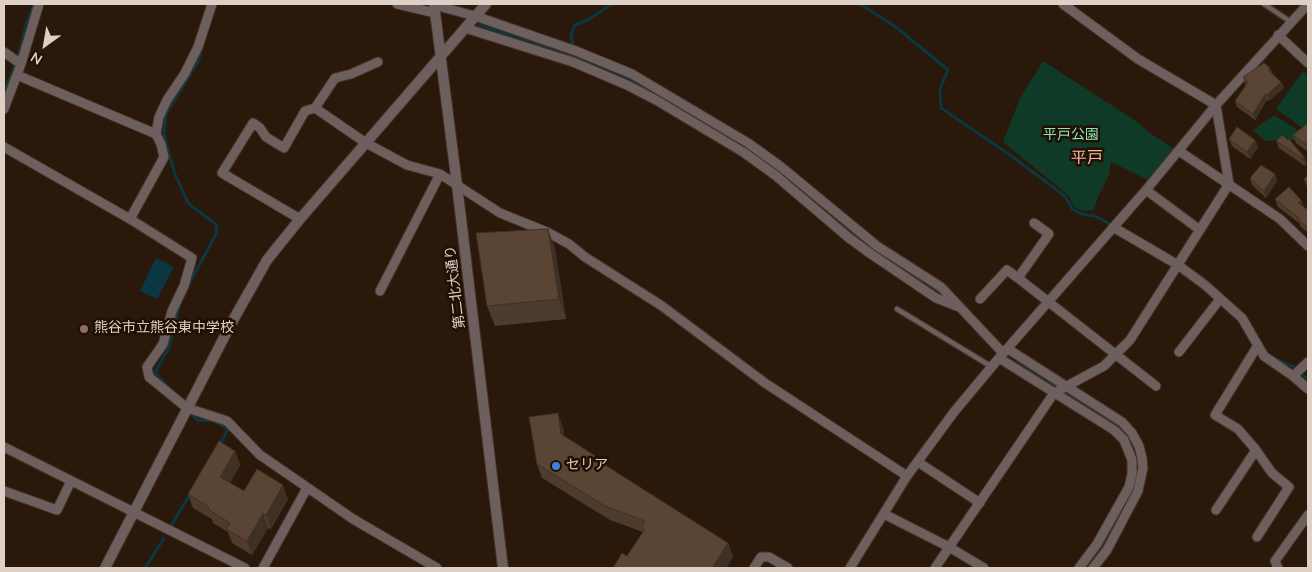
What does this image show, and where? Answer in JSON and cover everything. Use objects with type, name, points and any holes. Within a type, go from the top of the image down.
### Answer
[{"type":"street","points":[[4,109],[21,64],[39,4]]},
{"type":"street","points":[[130,218],[164,157],[156,134],[159,118],[198,47],[212,4]]},
{"type":"street","points":[[398,4],[434,7],[475,16],[576,51],[632,74],[745,147],[775,176],[849,238],[936,298],[962,309],[1003,353],[1054,393],[1114,430],[1124,440],[1132,460],[1132,474],[1128,487],[1097,544],[1079,568]]},
{"type":"street","points":[[106,568],[187,408],[267,260],[300,219],[486,4]]},
{"type":"street","points":[[1063,4],[1075,7],[1138,59],[1216,105]]},
{"type":"street","points":[[850,568],[907,476],[954,412],[1003,353],[1146,190],[1216,105],[1232,90],[1308,4]]},
{"type":"street","name":"第二北大通り","points":[[434,7],[503,568]]},
{"type":"street","points":[[465,28],[573,62],[627,85],[745,147]]},
{"type":"street","points":[[1278,36],[1308,63]]},
{"type":"street","points":[[4,52],[21,64]]},
{"type":"street","points":[[300,219],[222,173],[253,123],[260,128],[266,137],[284,148],[305,111],[315,108],[334,78],[351,74],[378,62]]},
{"type":"street","points":[[16,75],[156,134]]},
{"type":"street","points":[[935,568],[1054,393],[1104,366],[1130,340],[1229,184],[1216,105]]},
{"type":"street","points":[[315,108],[366,143],[406,165],[440,174],[500,213],[547,232],[569,244],[585,257],[662,306],[765,383],[907,476]]},
{"type":"street","points":[[4,147],[130,218],[192,258],[184,286],[172,311],[163,344],[147,367],[148,377],[187,408],[227,421],[260,455],[307,488],[353,520],[437,568]]},
{"type":"street","points":[[1179,151],[1280,219],[1308,246]]},
{"type":"street","points":[[380,291],[440,174]]},
{"type":"street","points":[[1146,190],[1200,230]]},
{"type":"street","points":[[1018,278],[1049,234],[1034,224]]},
{"type":"street","points":[[1113,227],[1178,265],[1220,299],[1242,318],[1264,356],[1294,376],[1308,389]]},
{"type":"street","points":[[980,299],[1007,270],[1156,386]]},
{"type":"street","points":[[1179,352],[1220,299]]},
{"type":"street","points":[[1257,537],[1289,487],[1272,473],[1238,429],[1215,415],[1258,345]]},
{"type":"street","points":[[1003,353],[1068,386],[1122,422],[1132,433],[1142,458],[1143,468],[1138,491],[1107,550],[1093,568]]},
{"type":"street","points":[[1294,376],[1308,362]]},
{"type":"street","points":[[4,447],[245,568]]},
{"type":"street","points":[[1216,510],[1256,450]]},
{"type":"street","points":[[918,462],[980,503]]},
{"type":"street","points":[[4,491],[57,510],[71,481]]},
{"type":"street","points":[[263,568],[307,488]]},
{"type":"street","points":[[884,514],[949,547],[984,568]]},
{"type":"street","points":[[1278,568],[1275,560],[1308,515]]},
{"type":"street","points":[[754,568],[761,557],[769,557],[788,568]]},
{"type":"lane","points":[[1264,4],[1291,22]]},
{"type":"lane","points":[[897,309],[992,367]]},
{"type":"green space","name":"平戸公園","points":[[1043,61],[1136,121],[1151,134],[1175,149],[1148,180],[1111,162],[1109,175],[1094,210],[1083,211],[1075,208],[1068,195],[1003,142],[1020,98]]},
{"type":"green space","points":[[1303,71],[1308,75],[1308,124],[1304,129],[1276,109]]},
{"type":"green space","points":[[1274,115],[1301,132],[1295,140],[1266,141],[1253,130]]},
{"type":"water","points":[[156,258],[174,267],[157,299],[140,291]]},
{"type":"building","points":[[1264,63],[1270,68],[1268,70],[1281,82],[1267,95],[1265,94],[1253,114],[1235,101],[1248,82],[1243,77]]},
{"type":"building","points":[[1308,123],[1308,143],[1307,145],[1293,135]]},
{"type":"building","points":[[1237,127],[1255,140],[1247,152],[1229,139]]},
{"type":"building","points":[[1282,135],[1289,139],[1304,157],[1302,158],[1276,141]]},
{"type":"building","points":[[1261,165],[1275,174],[1264,191],[1250,178]]},
{"type":"building","points":[[1289,187],[1301,200],[1298,203],[1308,210],[1308,228],[1298,220],[1299,218],[1275,199]]},
{"type":"building","points":[[548,229],[559,299],[487,306],[476,233]]},
{"type":"building","points":[[558,413],[561,434],[594,455],[597,460],[728,543],[712,568],[613,568],[622,553],[627,556],[645,529],[642,526],[645,521],[605,506],[537,464],[529,417]]},
{"type":"building","points":[[219,441],[235,451],[220,477],[244,491],[257,469],[283,485],[266,515],[263,513],[247,541],[226,529],[230,523],[188,494]]},
{"type":"waterway","points":[[4,92],[17,60],[26,25],[34,4]]},
{"type":"waterway","points":[[573,48],[571,34],[575,25],[589,19],[612,4]]},
{"type":"waterway","points":[[860,4],[896,27],[948,70],[940,89],[941,108],[1010,155],[1065,196],[1073,210],[1095,216],[1108,223]]},
{"type":"waterway","points":[[479,25],[574,56],[630,80],[745,148]]},
{"type":"waterway","points":[[187,288],[216,234],[217,225],[187,201],[175,174],[164,135],[166,114],[198,62],[202,47]]},
{"type":"waterway","points":[[833,219],[875,251],[937,292]]},
{"type":"waterway","points":[[169,388],[155,373],[169,347],[181,300]]},
{"type":"waterway","points":[[1276,359],[1294,367]]},
{"type":"waterway","points":[[1018,363],[1120,427],[1127,435],[1137,459],[1138,469],[1133,493]]},
{"type":"waterway","points":[[1303,375],[1308,380]]},
{"type":"waterway","points":[[191,413],[197,420],[214,421],[228,429],[219,446]]},
{"type":"waterway","points":[[172,524],[190,494]]},
{"type":"waterway","points":[[1087,568],[1111,534]]},
{"type":"waterway","points":[[145,568],[164,538]]},
{"type":"place","name":"熊谷市立熊谷東中学校","points":[[84,329]]},
{"type":"place","name":"セリア","points":[[556,466]]},
{"type":"district","name":"平戸","points":[[1087,159]]}]
